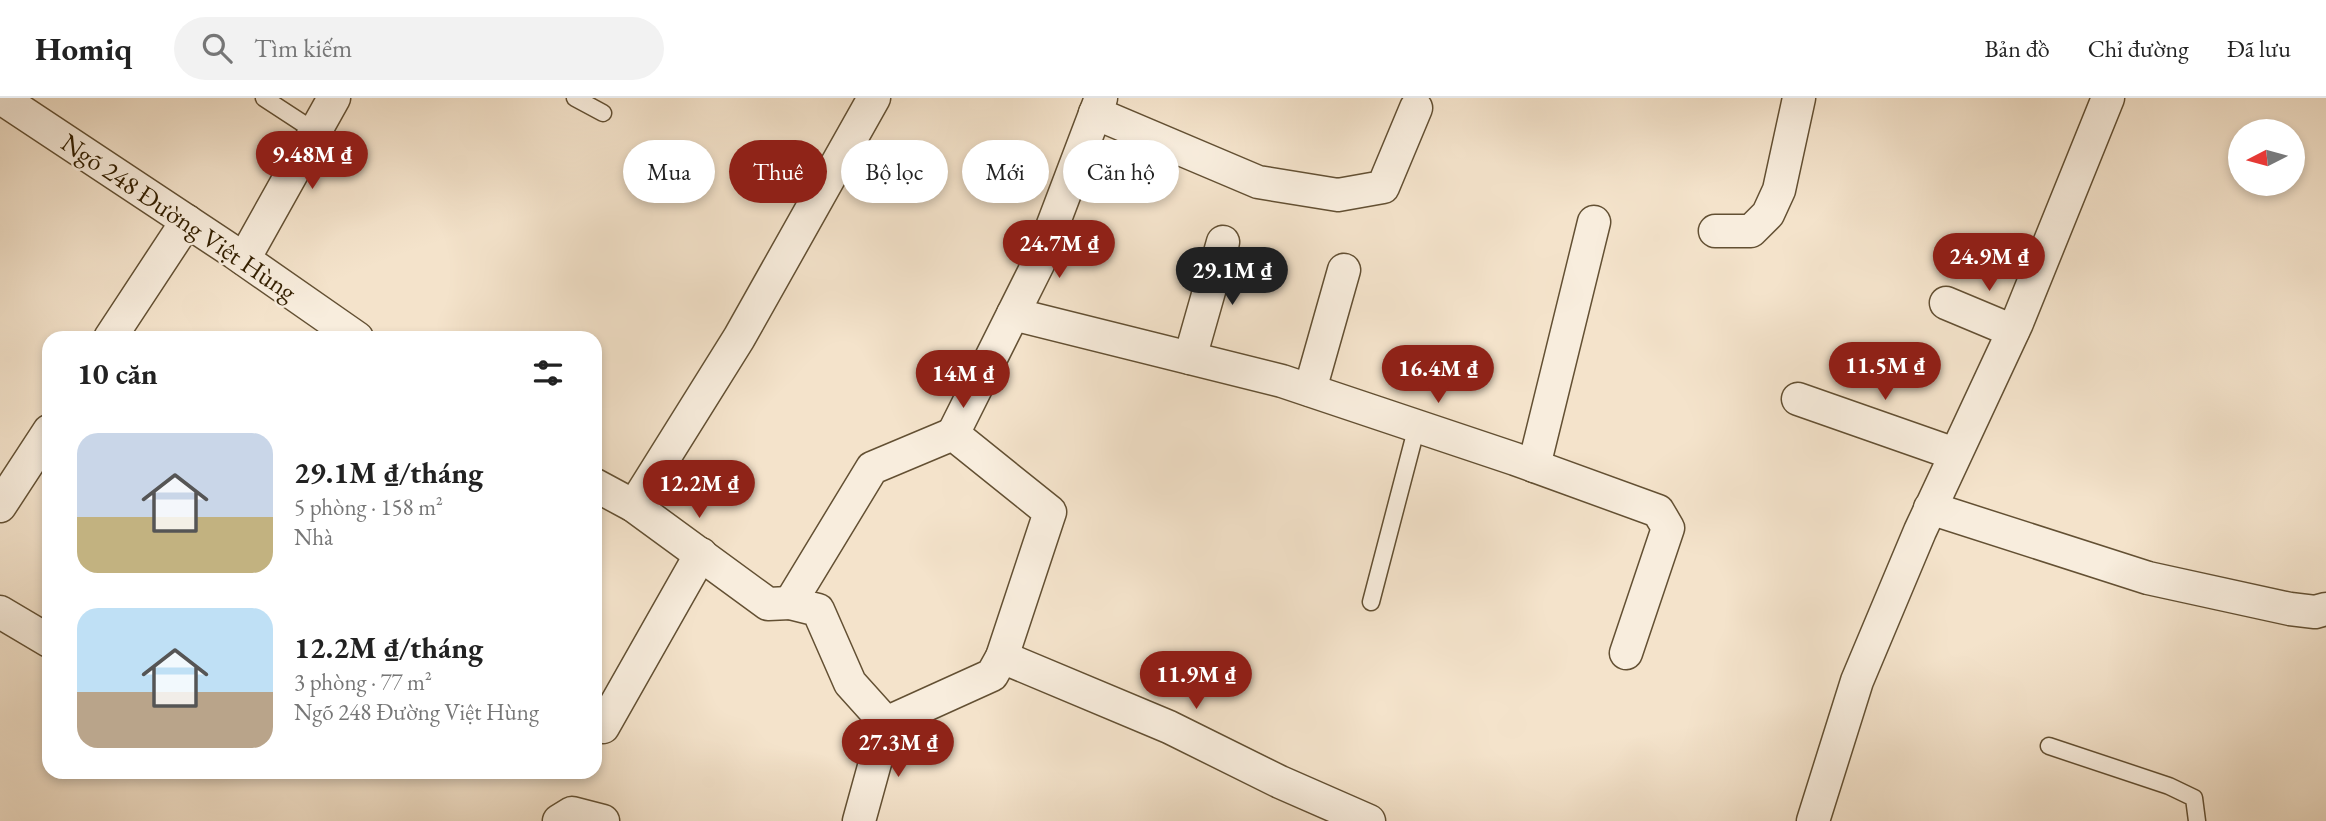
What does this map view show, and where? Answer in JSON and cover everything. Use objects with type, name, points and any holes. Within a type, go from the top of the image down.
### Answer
[{"type":"street","name":"Ngõ 248 Đường Việt Hùng","points":[[2,98],[244,259],[346,331]]},
{"type":"street","points":[[244,259],[334,98]]},
{"type":"street","points":[[634,506],[739,338],[874,98]]},
{"type":"street","points":[[1715,231],[1751,231],[1768,214],[1779,190],[1799,98]]},
{"type":"street","points":[[1813,821],[1857,681],[1930,508],[2013,331],[2108,98]]},
{"type":"street","points":[[790,603],[872,468],[953,434],[1038,264],[1098,106],[1258,182],[1338,195],[1384,187],[1416,108]]},
{"type":"street","points":[[115,331],[187,221]]},
{"type":"street","points":[[1534,466],[1594,222]]},
{"type":"street","points":[[1190,358],[1223,242]]},
{"type":"street","points":[[1310,390],[1344,270]]},
{"type":"street","points":[[1946,303],[2013,331]]},
{"type":"street","points":[[1013,314],[1310,390],[1658,511],[1668,528],[1626,653]]},
{"type":"street","points":[[1798,399],[1955,454]]},
{"type":"street","points":[[886,723],[992,675],[1002,657],[1050,512],[953,434]]},
{"type":"street","points":[[0,506],[42,442]]},
{"type":"street","points":[[602,489],[634,506],[768,604],[790,603],[818,610],[850,683],[886,723]]},
{"type":"street","points":[[1930,508],[2148,578],[2290,609],[2315,612],[2326,609]]},
{"type":"street","points":[[603,727],[701,554]]},
{"type":"street","points":[[0,612],[42,637]]},
{"type":"street","points":[[1002,657],[1169,727],[1363,820]]},
{"type":"street","points":[[859,821],[886,723]]},
{"type":"street","points":[[559,821],[572,813],[603,821]]},
{"type":"lane","points":[[264,98],[316,132]]},
{"type":"lane","points":[[575,98],[603,113]]},
{"type":"lane","points":[[1371,601],[1417,426]]},
{"type":"lane","points":[[2049,747],[2169,786],[2194,798],[2197,821]]}]
